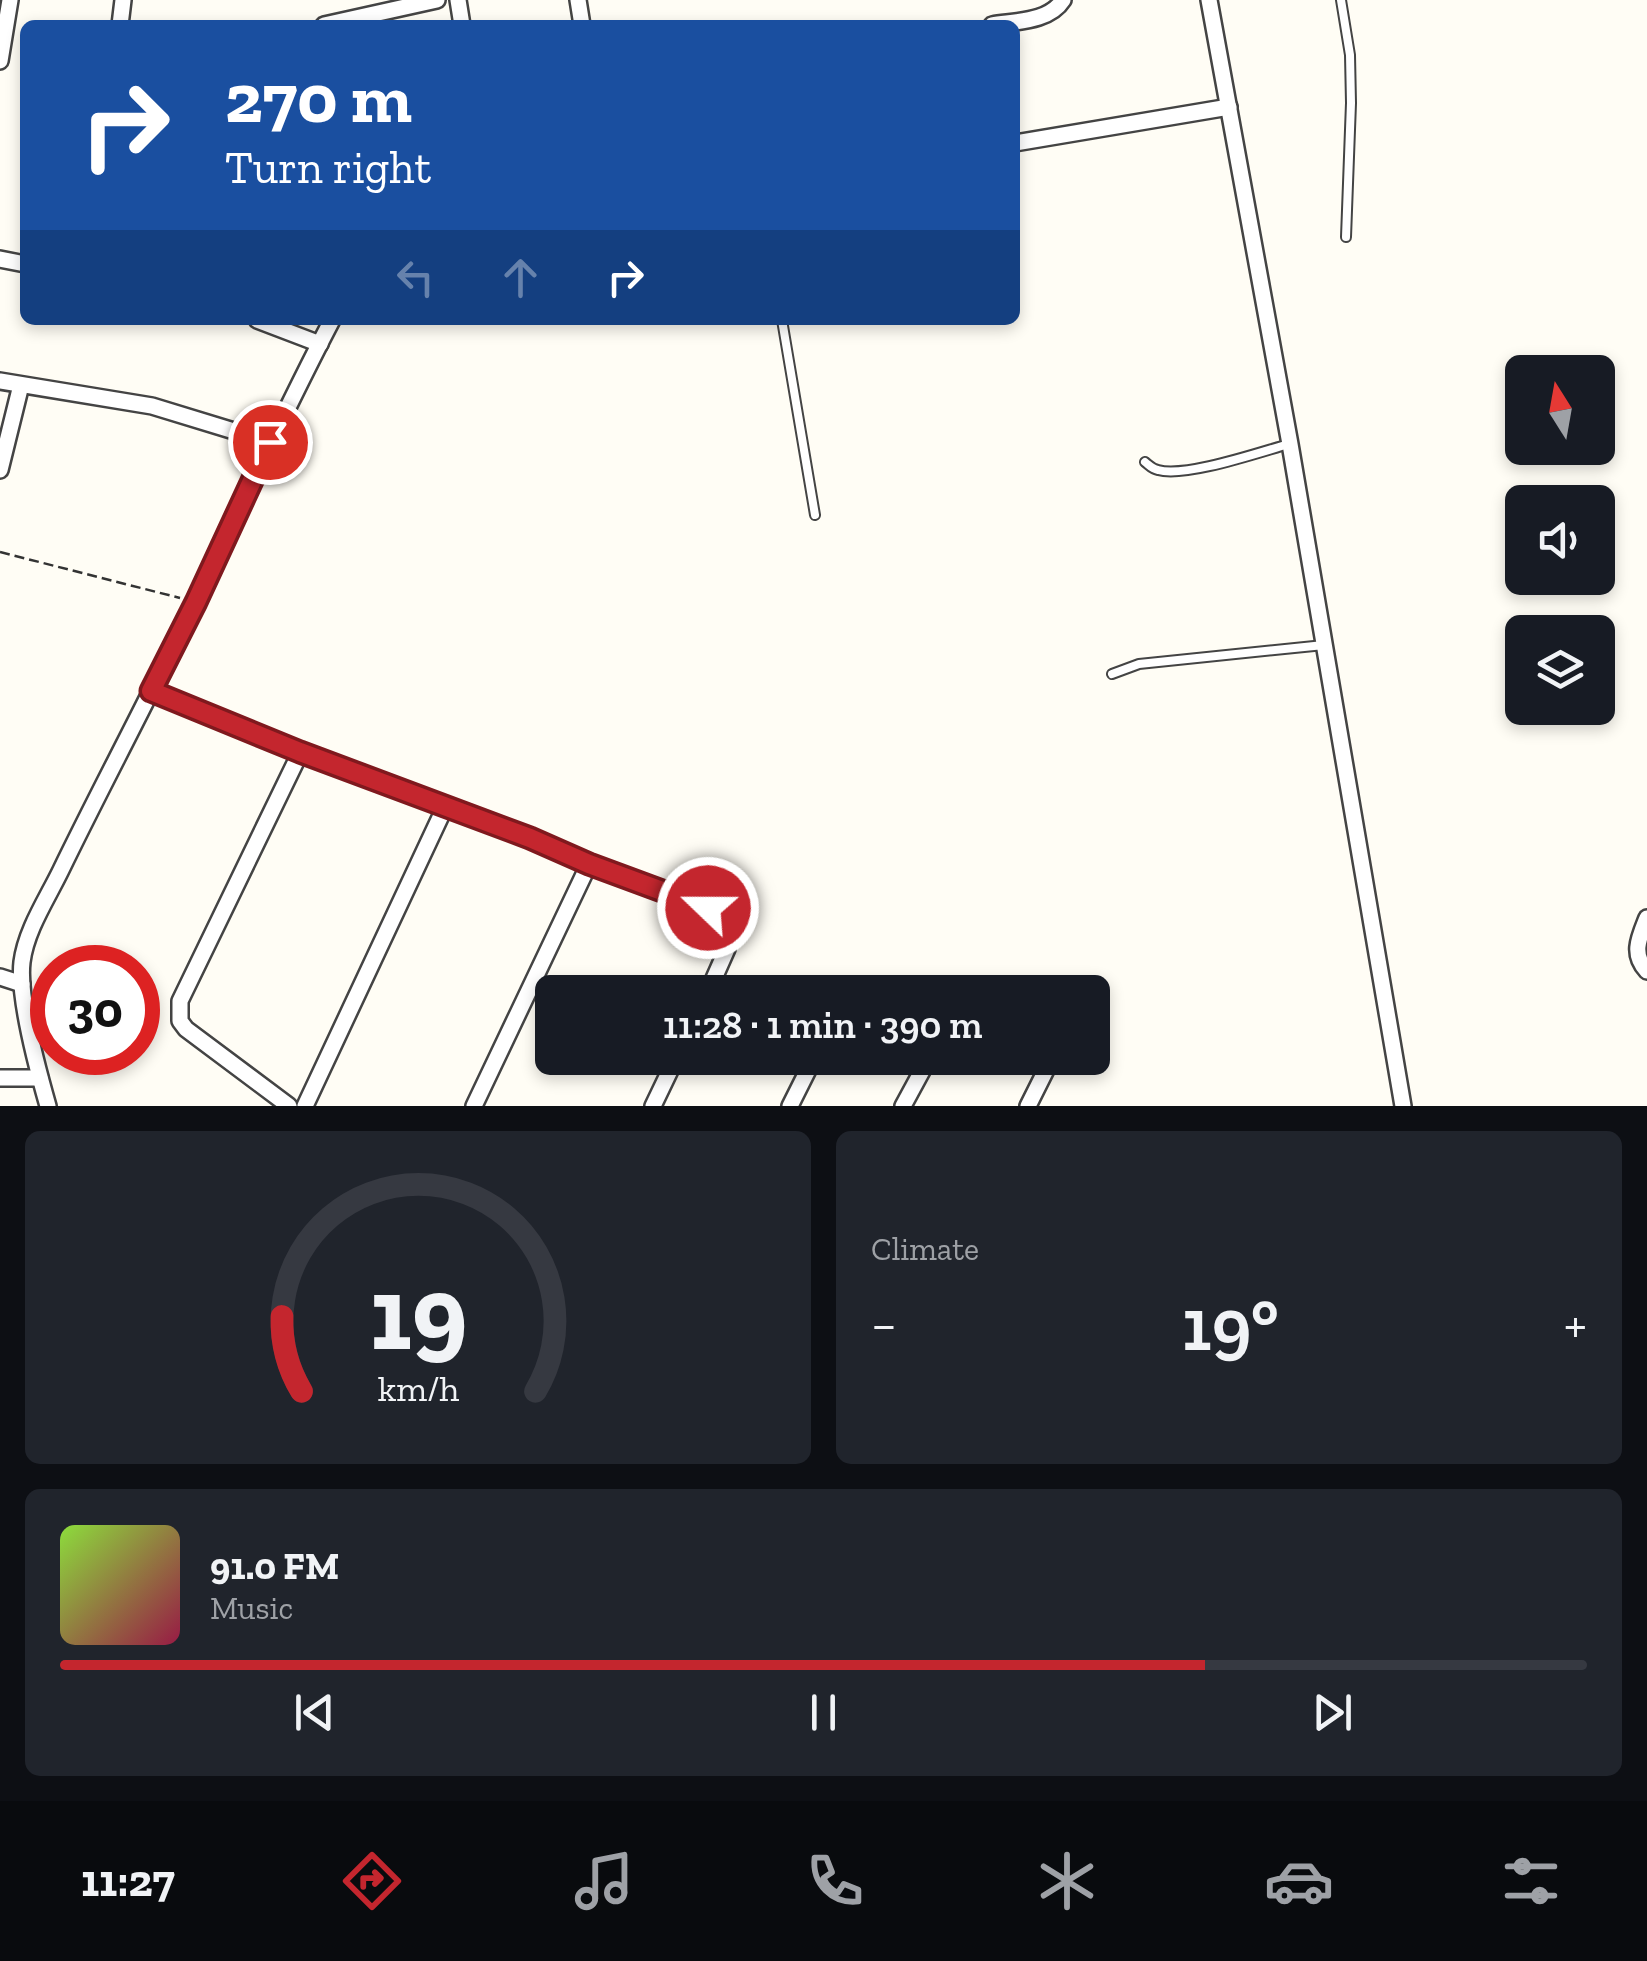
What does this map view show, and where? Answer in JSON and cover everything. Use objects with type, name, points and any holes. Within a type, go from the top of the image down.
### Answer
[{"type":"street","points":[[0,61],[10,0]]},
{"type":"street","points":[[347,20],[437,0]]},
{"type":"street","points":[[1016,20],[1050,13],[1062,0]]},
{"type":"street","points":[[1209,0],[1290,444],[1403,1106]]},
{"type":"street","points":[[1020,142],[1229,108]]},
{"type":"street","points":[[270,325],[320,344]]},
{"type":"street","points":[[48,1106],[22,984],[29,938],[330,325]]},
{"type":"street","points":[[0,380],[152,406],[270,442]]},
{"type":"street","points":[[0,470],[21,384]]},
{"type":"street","points":[[151,691],[708,908],[727,932],[727,949],[716,975]]},
{"type":"street","points":[[289,1106],[194,1036],[180,1022],[178,1009],[300,752]]},
{"type":"street","points":[[305,1106],[446,807]]},
{"type":"street","points":[[474,1106],[589,864]]},
{"type":"street","points":[[1647,918],[1636,950],[1647,971]]},
{"type":"street","points":[[0,977],[22,984]]},
{"type":"street","points":[[652,1106],[668,1075]]},
{"type":"street","points":[[790,1106],[806,1075]]},
{"type":"street","points":[[902,1106],[919,1075]]},
{"type":"street","points":[[1028,1106],[1044,1075]]},
{"type":"street","points":[[0,1078],[40,1078]]},
{"type":"lane","points":[[1342,0],[1350,55],[1351,104],[1346,237]]},
{"type":"lane","points":[[783,325],[815,515]]},
{"type":"lane","points":[[1145,462],[1152,468],[1171,471],[1214,466],[1290,444]]},
{"type":"lane","points":[[1112,674],[1152,662],[1324,646]]},
{"type":"path","points":[[0,552],[196,602]]},
{"type":"route","points":[[270,442],[151,691],[708,908]]}]
